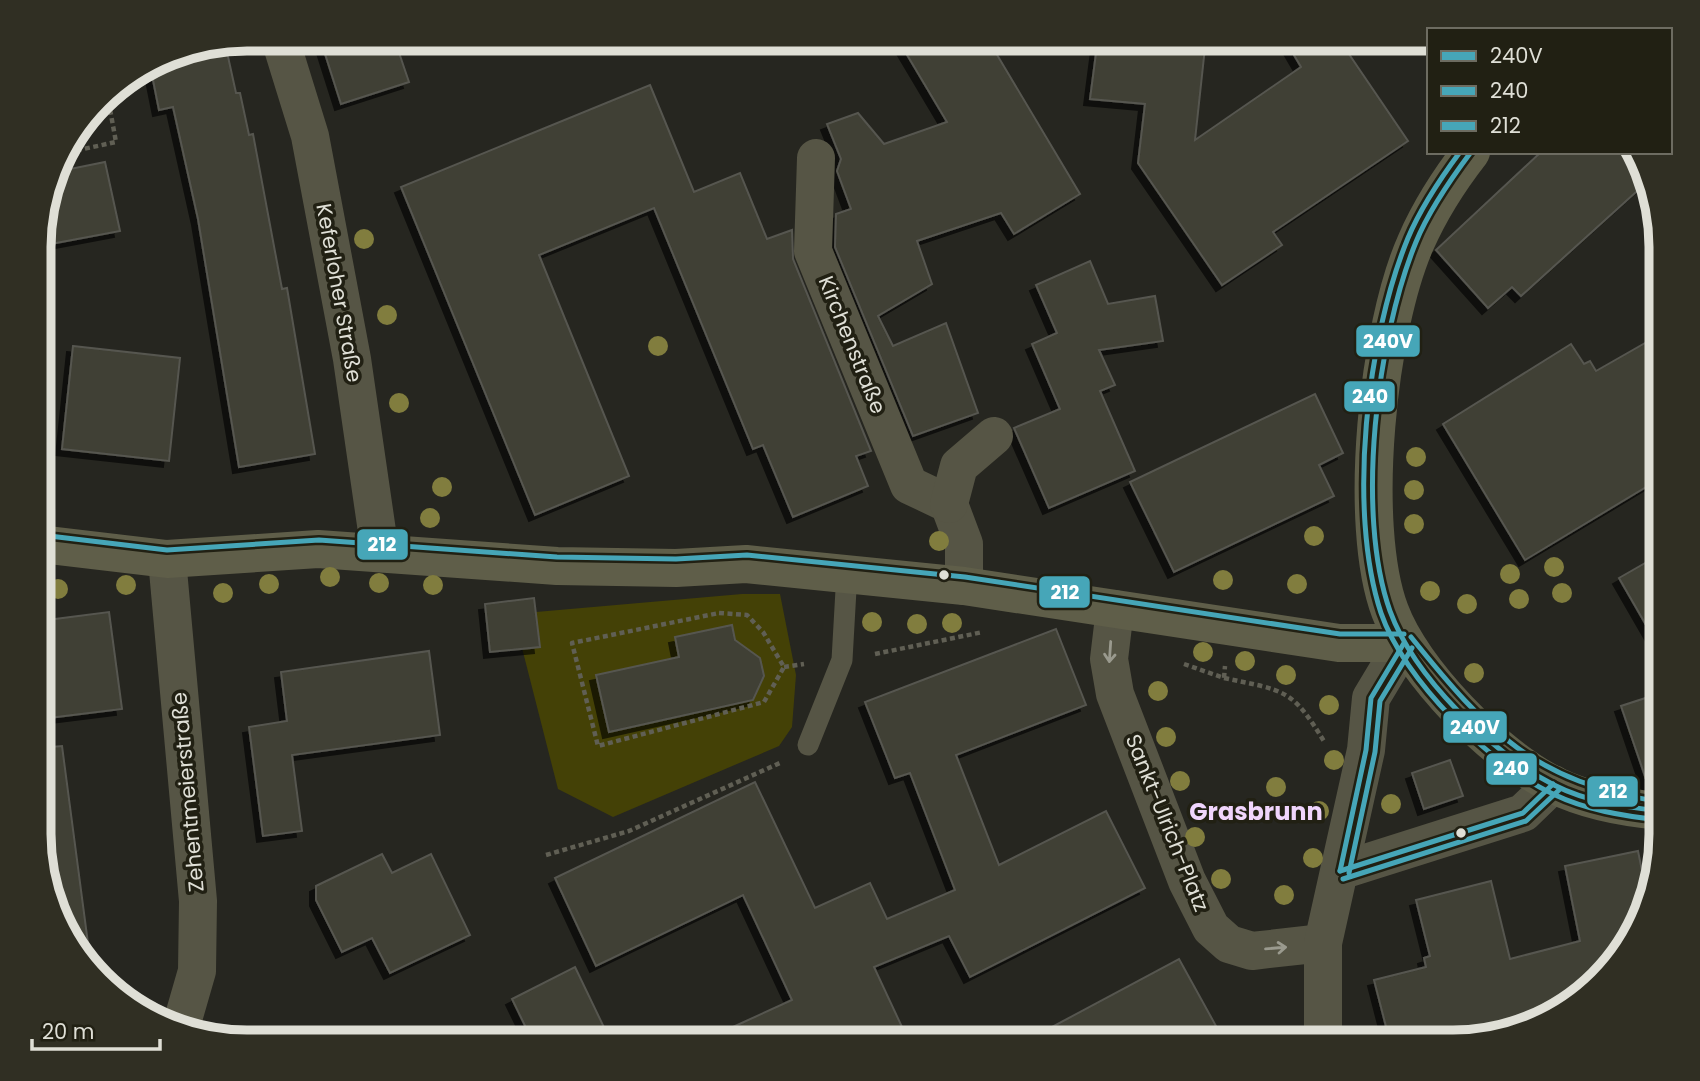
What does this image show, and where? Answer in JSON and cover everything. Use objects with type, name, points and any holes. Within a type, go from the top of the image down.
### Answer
[{"type":"street","name":"Keferloher Straße","points":[[284,51],[312,148],[352,359],[380,552]]},
{"type":"street","points":[[1470,154],[1434,207],[1415,243],[1391,320],[1373,455],[1378,564],[1389,608],[1404,643],[1449,700],[1498,746],[1553,784],[1604,803],[1649,809]]},
{"type":"street","name":"Kirchenstraße","points":[[816,158],[813,251],[909,485],[948,503]]},
{"type":"street","points":[[964,586],[964,544],[948,503],[959,466],[994,436]]},
{"type":"street","points":[[51,545],[167,559],[318,549],[556,566],[676,568],[746,564],[847,572],[964,586],[1339,643],[1404,643]]},
{"type":"street","name":"Zehentmeierstraße","points":[[167,559],[198,901],[197,971],[183,1019]]},
{"type":"street","name":"Sankt-Ulrich-Platz","points":[[1115,609],[1109,659],[1115,694],[1187,881],[1211,928],[1229,944],[1252,951],[1323,943]]},
{"type":"street","points":[[1323,1030],[1323,943],[1366,750],[1371,698],[1404,643]]},
{"type":"street","points":[[1340,871],[1523,813],[1553,784]]},
{"type":"lane","points":[[800,751],[842,660],[847,572]]},
{"type":"path","points":[[76,151],[116,142],[109,107]]},
{"type":"path","points":[[842,660],[983,632],[1044,598]]},
{"type":"path","points":[[719,613],[747,615],[763,632],[784,667],[764,702],[598,746],[572,643],[719,613]]},
{"type":"path","points":[[784,667],[812,663]]},
{"type":"path","points":[[1224,678],[1279,690],[1304,707],[1327,747],[1366,750]]},
{"type":"path","points":[[546,855],[629,831],[800,751]]},
{"type":"shaded area","points":[[742,594],[780,594],[796,675],[792,727],[779,746],[613,817],[558,789],[522,648],[540,646],[536,612]]},
{"type":"building","points":[[324,51],[398,51],[409,82],[341,104]]},
{"type":"building","points":[[905,51],[995,51],[1080,194],[1014,234],[1001,213],[917,241],[932,284],[878,316],[893,346],[946,323],[978,413],[913,436],[835,247],[836,214],[851,209],[837,171],[841,159],[827,124],[858,113],[884,144],[947,122]]},
{"type":"building","points":[[1096,51],[1205,51],[1195,140],[1301,67],[1292,51],[1347,51],[1408,141],[1273,232],[1282,245],[1222,285],[1138,163],[1145,104],[1090,99]]},
{"type":"building","points":[[227,52],[249,135],[253,134],[282,289],[287,288],[315,454],[239,467],[198,219],[173,107],[159,110],[152,76],[196,57]]},
{"type":"building","points":[[650,85],[694,192],[740,173],[767,239],[792,230],[793,259],[871,451],[856,456],[868,486],[793,517],[763,445],[753,449],[654,208],[539,255],[629,476],[535,515],[401,187]]},
{"type":"building","points":[[1539,154],[1626,154],[1639,184],[1640,188],[1521,296],[1512,287],[1488,308],[1436,250]]},
{"type":"building","points":[[105,162],[120,231],[51,244],[57,196],[67,170]]},
{"type":"building","points":[[1090,261],[1108,304],[1155,296],[1163,341],[1099,350],[1115,385],[1100,391],[1135,471],[1049,508],[1014,428],[1060,409],[1032,344],[1057,333],[1036,285]]},
{"type":"building","points":[[1649,341],[1649,485],[1525,560],[1443,424],[1571,344],[1584,364],[1590,361],[1596,371]]},
{"type":"building","points":[[73,346],[180,358],[169,461],[62,449]]},
{"type":"building","points":[[1315,394],[1343,453],[1319,465],[1334,496],[1174,572],[1130,482]]},
{"type":"building","points":[[1649,561],[1649,630],[1619,578]]},
{"type":"building","points":[[534,598],[540,647],[490,652],[485,604]]},
{"type":"building","points":[[109,612],[122,709],[51,718],[51,620]]},
{"type":"building","points":[[732,625],[735,640],[760,658],[764,676],[753,700],[609,732],[596,675],[679,657],[675,637]]},
{"type":"building","points":[[1056,629],[1086,705],[956,755],[999,865],[1106,811],[1145,888],[970,977],[949,936],[874,967],[903,1030],[726,1030],[792,1000],[743,895],[596,966],[555,878],[755,782],[815,908],[870,883],[887,919],[955,890],[910,773],[895,778],[865,702]]},
{"type":"building","points":[[429,651],[440,735],[292,755],[302,831],[263,836],[249,727],[287,721],[281,672]]},
{"type":"building","points":[[1649,697],[1649,788],[1621,706]]},
{"type":"building","points":[[62,746],[89,950],[66,909],[52,860],[51,747]]},
{"type":"building","points":[[1450,760],[1463,796],[1424,809],[1412,773]]},
{"type":"building","points":[[1638,851],[1644,879],[1639,897],[1616,943],[1592,973],[1573,990],[1551,1004],[1504,1024],[1466,1030],[1387,1030],[1374,980],[1426,967],[1424,958],[1430,956],[1416,900],[1491,881],[1510,959],[1580,941],[1565,866]]},
{"type":"building","points":[[382,854],[392,873],[431,854],[470,935],[390,973],[372,938],[342,952],[316,900],[316,886]]},
{"type":"building","points":[[1179,959],[1216,1026],[1208,1030],[1046,1030]]},
{"type":"building","points":[[575,967],[605,1030],[527,1030],[512,999]]},
{"type":"transit line","name":"240","points":[[1459,154],[1431,194],[1408,238],[1394,278],[1372,373],[1366,424],[1365,525],[1371,571],[1381,613],[1392,639],[1429,692],[1477,741],[1502,762],[1553,794],[1578,804],[1649,818]]},
{"type":"transit line","name":"240V","points":[[1470,154],[1440,196],[1416,242],[1402,281],[1391,326],[1375,425],[1374,525],[1379,571],[1390,611],[1417,662],[1436,687],[1481,733],[1530,771],[1567,791],[1593,800],[1649,809]]},
{"type":"transit line","name":"212","points":[[51,536],[167,550],[319,540],[557,557],[676,559],[747,555],[965,577],[1340,634],[1404,634]]},
{"type":"transit line","name":"212","points":[[1411,637],[1465,700],[1518,748],[1547,766],[1580,781],[1649,800]]},
{"type":"transit line","name":"240V","points":[[1340,871],[1366,750],[1371,698],[1404,643]]},
{"type":"transit line","name":"240","points":[[1349,873],[1375,752],[1380,701],[1412,648]]},
{"type":"transit line","name":"240V","points":[[1340,871],[1523,813],[1553,784]]},
{"type":"transit line","name":"240","points":[[1343,879],[1526,821],[1559,790]]},
{"type":"district","name":"Grasbrunn","points":[[1256,812]]}]
